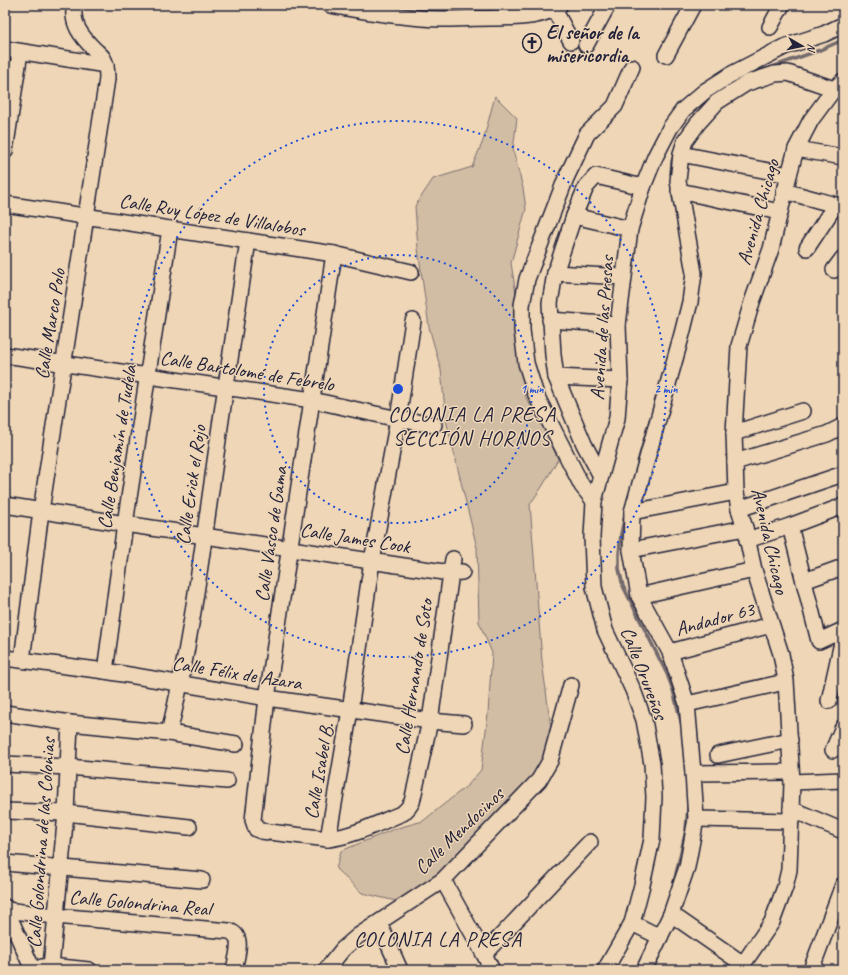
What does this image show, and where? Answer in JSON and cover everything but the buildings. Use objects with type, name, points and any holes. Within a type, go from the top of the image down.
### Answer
[{"type":"street","points":[[5,49],[106,66],[103,58],[79,32],[74,20],[73,12],[75,5]]},
{"type":"street","points":[[586,45],[608,5]]},
{"type":"street","points":[[666,55],[693,5]]},
{"type":"street","points":[[770,27],[782,5]]},
{"type":"street","points":[[336,6],[374,13],[439,12],[521,17],[540,15],[557,7],[570,41]]},
{"type":"street","name":"Avenida de las Presas","points":[[594,502],[617,418],[620,380],[618,325],[630,229],[643,187],[670,128],[682,110],[705,91],[730,75],[784,47],[824,34],[843,25]]},
{"type":"street","points":[[5,151],[20,52]]},
{"type":"street","name":"Calle Marco Polo","points":[[22,660],[41,511],[107,79],[106,66]]},
{"type":"street","points":[[594,502],[582,486],[536,395],[526,363],[522,330],[522,305],[527,279],[566,178],[587,134],[615,106],[632,67]]},
{"type":"street","points":[[644,970],[670,914],[687,867],[696,818],[687,704],[670,652],[639,596],[631,550],[632,512],[690,302],[694,273],[679,191],[678,181],[681,154],[685,141],[698,122],[718,102],[747,83],[775,74],[788,73],[838,85]]},
{"type":"street","name":"Avenida Chicago","points":[[741,967],[772,922],[780,903],[789,870],[791,777],[786,681],[781,654],[754,570],[736,492],[734,433],[739,346],[752,302],[771,249],[784,192],[796,149],[811,120],[838,85]]},
{"type":"street","points":[[796,149],[843,157]]},
{"type":"street","points":[[681,154],[789,175]]},
{"type":"street","points":[[601,476],[584,444],[556,377],[550,320],[550,303],[555,273],[574,216],[586,188],[596,176],[643,187]]},
{"type":"street","points":[[679,191],[780,212]]},
{"type":"street","points":[[784,192],[842,206]]},
{"type":"street","name":"Calle Ruy López de Villalobos","points":[[5,204],[334,254],[411,272]]},
{"type":"street","points":[[807,248],[832,210],[842,206]]},
{"type":"street","points":[[574,216],[630,229]]},
{"type":"street","name":"Calle Benjamín de Tudela","points":[[105,672],[125,524],[170,229]]},
{"type":"street","name":"Calle Erick el Rojo","points":[[170,733],[181,684],[248,241]]},
{"type":"street","name":"Calle Vasco de Gama","points":[[328,838],[261,831],[256,829],[253,820],[267,698],[334,254]]},
{"type":"street","points":[[834,270],[843,258]]},
{"type":"street","points":[[555,273],[623,277]]},
{"type":"street","points":[[550,320],[618,325]]},
{"type":"street","name":"Calle Isabel B.","points":[[328,838],[350,710],[372,561],[398,419],[413,321]]},
{"type":"street","name":"Calle Bartolomé de Febrelo","points":[[5,355],[312,400],[398,419],[434,425]]},
{"type":"street","points":[[556,377],[620,380]]},
{"type":"street","points":[[734,433],[803,411]]},
{"type":"street","points":[[735,462],[827,434],[843,426]]},
{"type":"street","points":[[739,509],[843,474]]},
{"type":"street","points":[[632,512],[736,492]]},
{"type":"street","name":"Calle Orureños","points":[[594,502],[592,537],[594,587],[605,630],[633,690],[644,720],[652,764],[654,797],[652,839],[632,923],[606,970]]},
{"type":"street","name":"Calle James Cook","points":[[5,505],[372,561],[455,568]]},
{"type":"street","points":[[631,550],[746,534],[790,526],[843,506]]},
{"type":"street","points":[[790,526],[819,641],[843,630]]},
{"type":"street","points":[[804,581],[843,567]]},
{"type":"street","name":"Calle Hernando de Soto","points":[[328,838],[348,835],[402,813],[412,802],[430,721],[455,568]]},
{"type":"street","points":[[639,596],[754,570]]},
{"type":"street","name":"Andador 63","points":[[670,652],[771,625]]},
{"type":"street","points":[[829,701],[843,638]]},
{"type":"street","name":"Calle Félix de Azara","points":[[5,658],[350,710],[464,724]]},
{"type":"street","points":[[687,704],[776,684]]},
{"type":"street","name":"Calle Mendocinos","points":[[326,970],[344,949],[358,936],[443,880],[539,780],[550,761],[571,685]]},
{"type":"street","points":[[5,713],[70,723],[170,733],[236,744]]},
{"type":"street","name":"Calle Golondrina de las Colonias","points":[[51,966],[66,814],[70,723]]},
{"type":"street","points":[[834,750],[843,727]]},
{"type":"street","points":[[718,755],[790,740]]},
{"type":"street","points":[[5,764],[68,767],[227,781]]},
{"type":"street","points":[[693,774],[843,780]]},
{"type":"street","points":[[5,811],[66,814],[189,827]]},
{"type":"street","points":[[696,818],[791,815],[843,831]]},
{"type":"street","points":[[484,954],[590,842]]},
{"type":"street","points":[[5,863],[202,880]]},
{"type":"street","points":[[443,880],[492,970]]},
{"type":"street","points":[[811,970],[843,884]]},
{"type":"street","points":[[6,909],[33,969],[51,966],[89,970]]},
{"type":"street","name":"Calle Golondrina Real","points":[[6,909],[55,916],[229,931],[238,937],[239,942],[234,970]]},
{"type":"street","points":[[670,914],[741,967]]},
{"type":"street","points":[[379,923],[400,970]]},
{"type":"street","points":[[632,923],[659,937]]},
{"type":"shaded area","points":[[495,96],[517,118],[513,150],[523,188],[526,209],[511,263],[517,300],[520,346],[526,398],[542,424],[558,459],[542,487],[530,504],[542,661],[551,728],[544,765],[458,855],[421,888],[396,901],[362,893],[336,869],[341,851],[394,829],[423,821],[468,785],[481,770],[488,714],[492,653],[479,622],[477,548],[446,420],[441,370],[429,327],[418,249],[415,206],[433,179],[472,167],[483,141]]},
{"type":"waterway","points":[[752,74],[820,50],[843,40]]},
{"type":"waterway","points":[[671,174],[674,155]]},
{"type":"waterway","points":[[673,196],[676,212]]},
{"type":"waterway","points":[[638,462],[650,420]]},
{"type":"waterway","points":[[625,515],[619,554],[619,569],[623,586],[667,674],[673,690],[682,725]]},
{"type":"waterway","points":[[673,887],[686,830],[688,807]]},
{"type":"place","name":"El señor de la misericordia","points":[[532,43]]},
{"type":"district","name":"COLONIA LA PRESA SECCIÓN HORNOS","points":[[472,426]]},
{"type":"district","name":"COLONIA LA PRESA","points":[[438,939]]}]
